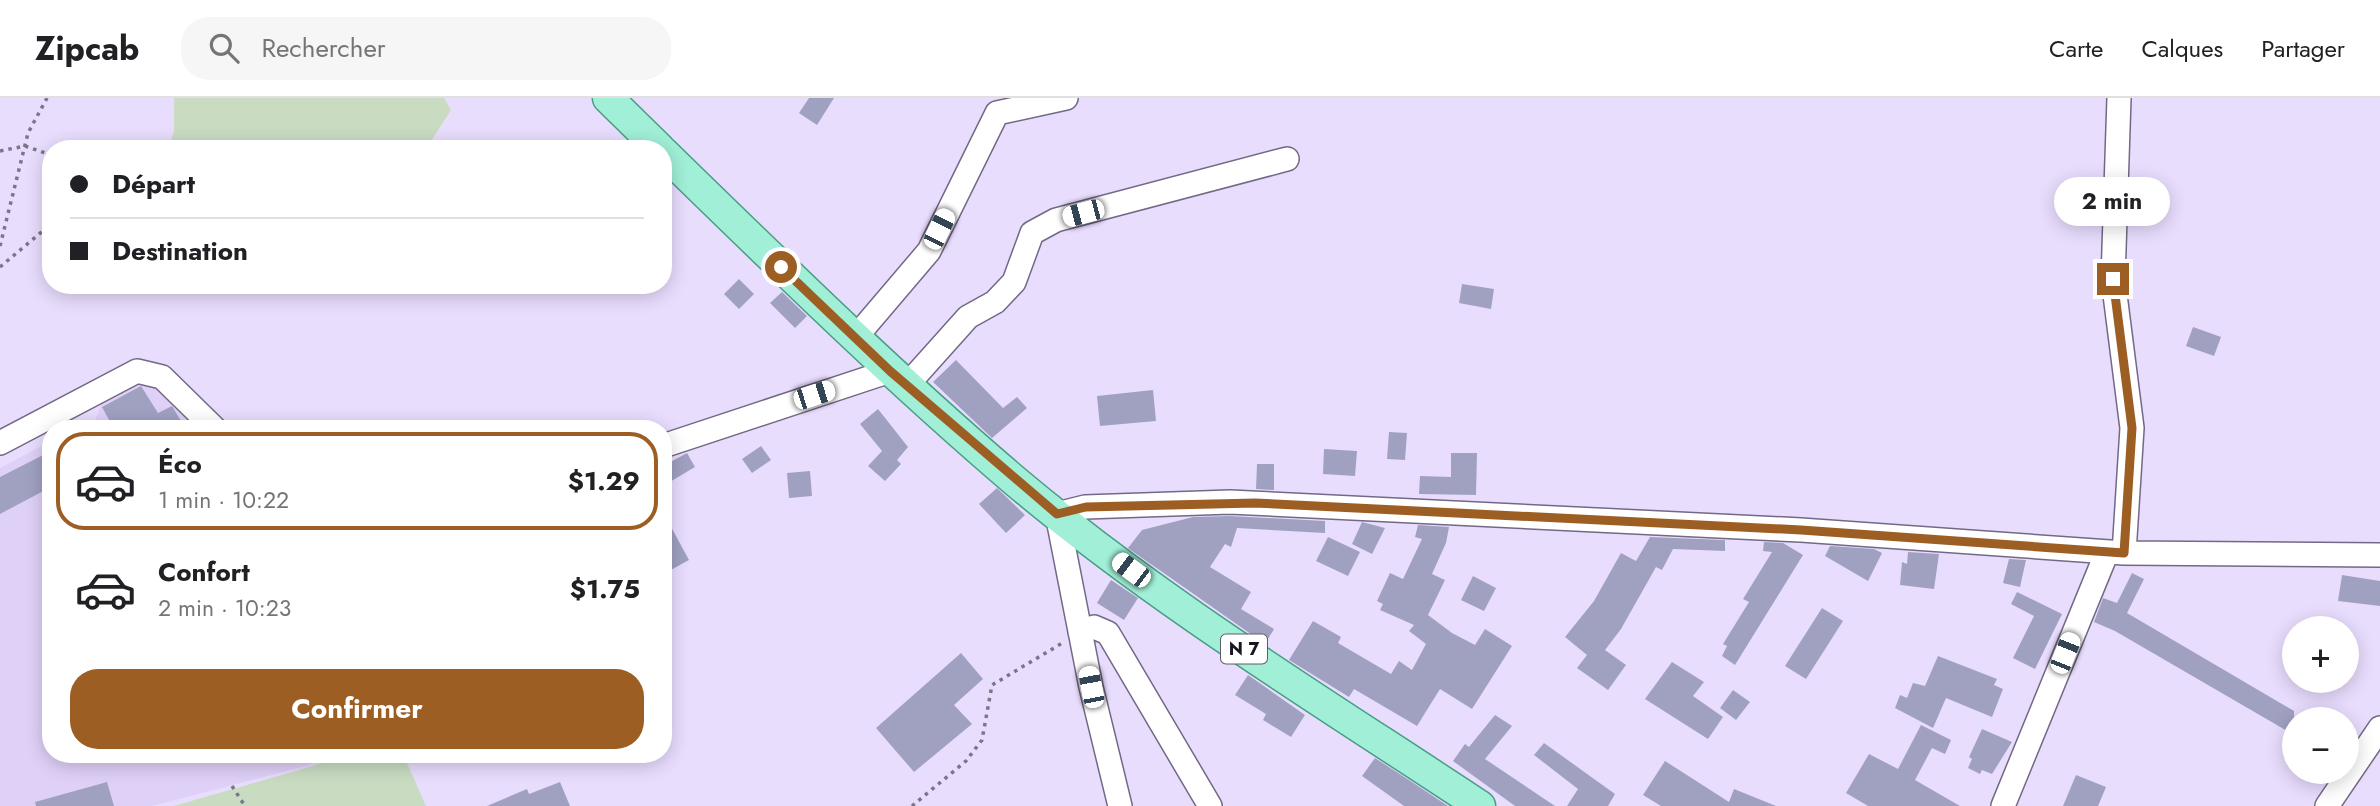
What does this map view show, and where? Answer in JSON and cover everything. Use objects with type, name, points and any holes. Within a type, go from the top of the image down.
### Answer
[{"type":"main road","name":"N 7","points":[[608,98],[652,140]]},
{"type":"main road","name":"N 7","points":[[672,160],[855,338],[1015,481],[1186,611],[1480,806]]},
{"type":"street","points":[[855,338],[929,251],[997,113],[1066,98]]},
{"type":"street","points":[[2003,806],[2115,552],[2132,428],[2113,279],[2119,98]]},
{"type":"street","points":[[672,443],[899,377],[968,317],[995,302],[1014,282],[1032,233],[1056,220],[1287,159]]},
{"type":"street","points":[[44,420],[137,371],[162,377],[206,420]]},
{"type":"street","points":[[0,443],[42,421]]},
{"type":"street","points":[[1120,806],[1080,632],[1057,514],[1086,507],[1230,502],[1801,530],[2115,552],[2380,555]]},
{"type":"street","points":[[1080,632],[1094,627],[1108,633],[1211,804]]},
{"type":"street","points":[[2327,806],[2379,732]]},
{"type":"path","points":[[0,246],[28,133],[47,98]]},
{"type":"path","points":[[0,151],[24,146],[42,152]]},
{"type":"path","points":[[0,267],[42,232]]},
{"type":"path","points":[[912,806],[966,761],[982,740],[992,685],[1080,632]]},
{"type":"path","points":[[232,786],[246,806]]},
{"type":"shaded area","points":[[141,382],[165,393],[192,420],[95,420],[103,399]]},
{"type":"shaded area","points":[[42,446],[42,763],[313,763],[152,806],[0,806],[0,468]]},
{"type":"green space","points":[[174,98],[444,98],[451,110],[432,140],[171,140],[174,131]]},
{"type":"green space","points":[[323,763],[407,763],[426,806],[174,806]]},
{"type":"building","points":[[809,98],[834,98],[817,125],[799,113]]},
{"type":"building","points":[[739,279],[754,294],[739,309],[724,294]]},
{"type":"building","points":[[1462,284],[1494,289],[1491,309],[1459,303]]},
{"type":"building","points":[[782,292],[807,316],[795,328],[770,303]]},
{"type":"building","points":[[2193,327],[2221,337],[2214,356],[2186,346]]},
{"type":"building","points":[[956,360],[1003,408],[1017,397],[1027,408],[992,438],[933,382]]},
{"type":"building","points":[[141,386],[158,413],[172,406],[181,420],[109,420],[102,407]]},
{"type":"building","points":[[1153,390],[1156,421],[1100,426],[1097,396]]},
{"type":"building","points":[[878,409],[908,447],[897,460],[901,464],[885,481],[868,466],[882,451],[860,424]]},
{"type":"building","points":[[1389,432],[1407,433],[1405,460],[1387,459]]},
{"type":"building","points":[[761,446],[771,460],[752,473],[742,459]]},
{"type":"building","points":[[1324,449],[1357,451],[1355,476],[1323,474]]},
{"type":"building","points":[[687,453],[695,467],[672,481],[672,461]]},
{"type":"building","points":[[1451,453],[1477,453],[1476,495],[1419,494],[1420,476],[1451,477]]},
{"type":"building","points":[[42,456],[42,492],[0,514],[0,477]]},
{"type":"building","points":[[1257,464],[1274,464],[1274,490],[1256,489]]},
{"type":"building","points":[[810,471],[812,496],[789,498],[787,473]]},
{"type":"building","points":[[997,488],[1025,515],[1006,533],[979,504]]},
{"type":"building","points":[[1230,516],[1325,521],[1325,533],[1237,528],[1231,547],[1225,544],[1210,567],[1251,592],[1241,609],[1274,629],[1265,644],[1128,548],[1142,530],[1193,517]]},
{"type":"building","points":[[1362,522],[1385,528],[1372,554],[1352,544]]},
{"type":"building","points":[[1418,525],[1449,527],[1446,543],[1432,574],[1445,580],[1428,615],[1452,633],[1475,645],[1485,629],[1512,646],[1472,709],[1440,689],[1417,726],[1354,689],[1349,697],[1289,660],[1313,621],[1341,637],[1338,643],[1391,674],[1399,661],[1412,670],[1426,644],[1409,631],[1414,625],[1380,610],[1383,604],[1377,601],[1390,573],[1403,579],[1422,539],[1415,537]]},
{"type":"building","points":[[672,529],[689,560],[672,569]]},
{"type":"building","points":[[1328,537],[1360,552],[1348,576],[1316,561]]},
{"type":"building","points":[[1650,537],[1725,540],[1725,551],[1673,549],[1662,570],[1656,567],[1621,629],[1605,650],[1626,665],[1608,690],[1577,668],[1587,655],[1565,637],[1594,601],[1621,553],[1636,561]]},
{"type":"building","points":[[1764,542],[1783,543],[1803,555],[1735,665],[1722,656],[1727,646],[1723,644],[1749,602],[1743,599],[1772,552],[1763,551]]},
{"type":"building","points":[[1830,546],[1874,549],[1882,553],[1868,581],[1825,556]]},
{"type":"building","points":[[1908,552],[1939,554],[1934,589],[1900,585],[1902,562],[1907,564]]},
{"type":"building","points":[[2009,559],[2026,560],[2020,587],[2003,583]]},
{"type":"building","points":[[2132,573],[2144,579],[2127,613],[2287,707],[2282,707],[2282,728],[2115,631],[2094,622],[2103,598],[2117,603]]},
{"type":"building","points":[[2342,575],[2380,581],[2380,606],[2338,601]]},
{"type":"building","points":[[1473,576],[1496,588],[1484,611],[1461,600]]},
{"type":"building","points":[[1111,580],[1138,598],[1124,620],[1097,603]]},
{"type":"building","points":[[2017,592],[2062,614],[2035,669],[2013,658],[2034,616],[2011,604]]},
{"type":"building","points":[[1822,608],[1843,621],[1806,679],[1785,666]]},
{"type":"building","points":[[961,653],[983,679],[954,705],[972,724],[914,772],[876,728]]},
{"type":"building","points":[[1938,656],[1997,679],[1994,685],[2003,689],[1992,717],[1946,698],[1933,728],[1895,708],[1900,695],[1907,698],[1913,683],[1925,686]]},
{"type":"building","points":[[1672,662],[1704,682],[1693,696],[1723,717],[1708,739],[1645,699]]},
{"type":"building","points":[[1248,675],[1305,715],[1291,737],[1263,720],[1266,714],[1235,695]]},
{"type":"building","points":[[1733,690],[1750,702],[1736,720],[1720,708]]},
{"type":"building","points":[[1495,715],[1512,726],[1485,759],[1555,806],[1515,806],[1453,761],[1465,744],[1469,747]]},
{"type":"building","points":[[1921,725],[1951,740],[1945,754],[1932,748],[1915,780],[1960,806],[1868,806],[1846,793],[1869,754],[1898,769]]},
{"type":"building","points":[[1982,729],[2012,742],[1992,774],[1982,770],[1980,774],[1968,768],[1972,759],[1969,757]]},
{"type":"building","points":[[1544,743],[1615,794],[1608,806],[1567,806],[1578,789],[1534,755]]},
{"type":"building","points":[[1375,758],[1448,806],[1404,806],[1362,776]]},
{"type":"building","points":[[1665,761],[1729,802],[1734,789],[1776,806],[1661,806],[1643,795]]},
{"type":"building","points":[[2076,775],[2106,787],[2098,806],[2063,806]]},
{"type":"building","points":[[107,782],[114,806],[36,806],[35,802]]},
{"type":"building","points":[[560,782],[570,806],[487,806],[527,789],[529,794]]},
{"type":"route","points":[[781,267],[890,371],[908,384],[1015,481],[1057,514],[1086,507],[1230,502],[1523,519],[1801,530],[2124,553],[2130,494],[2132,428],[2113,279]]}]
